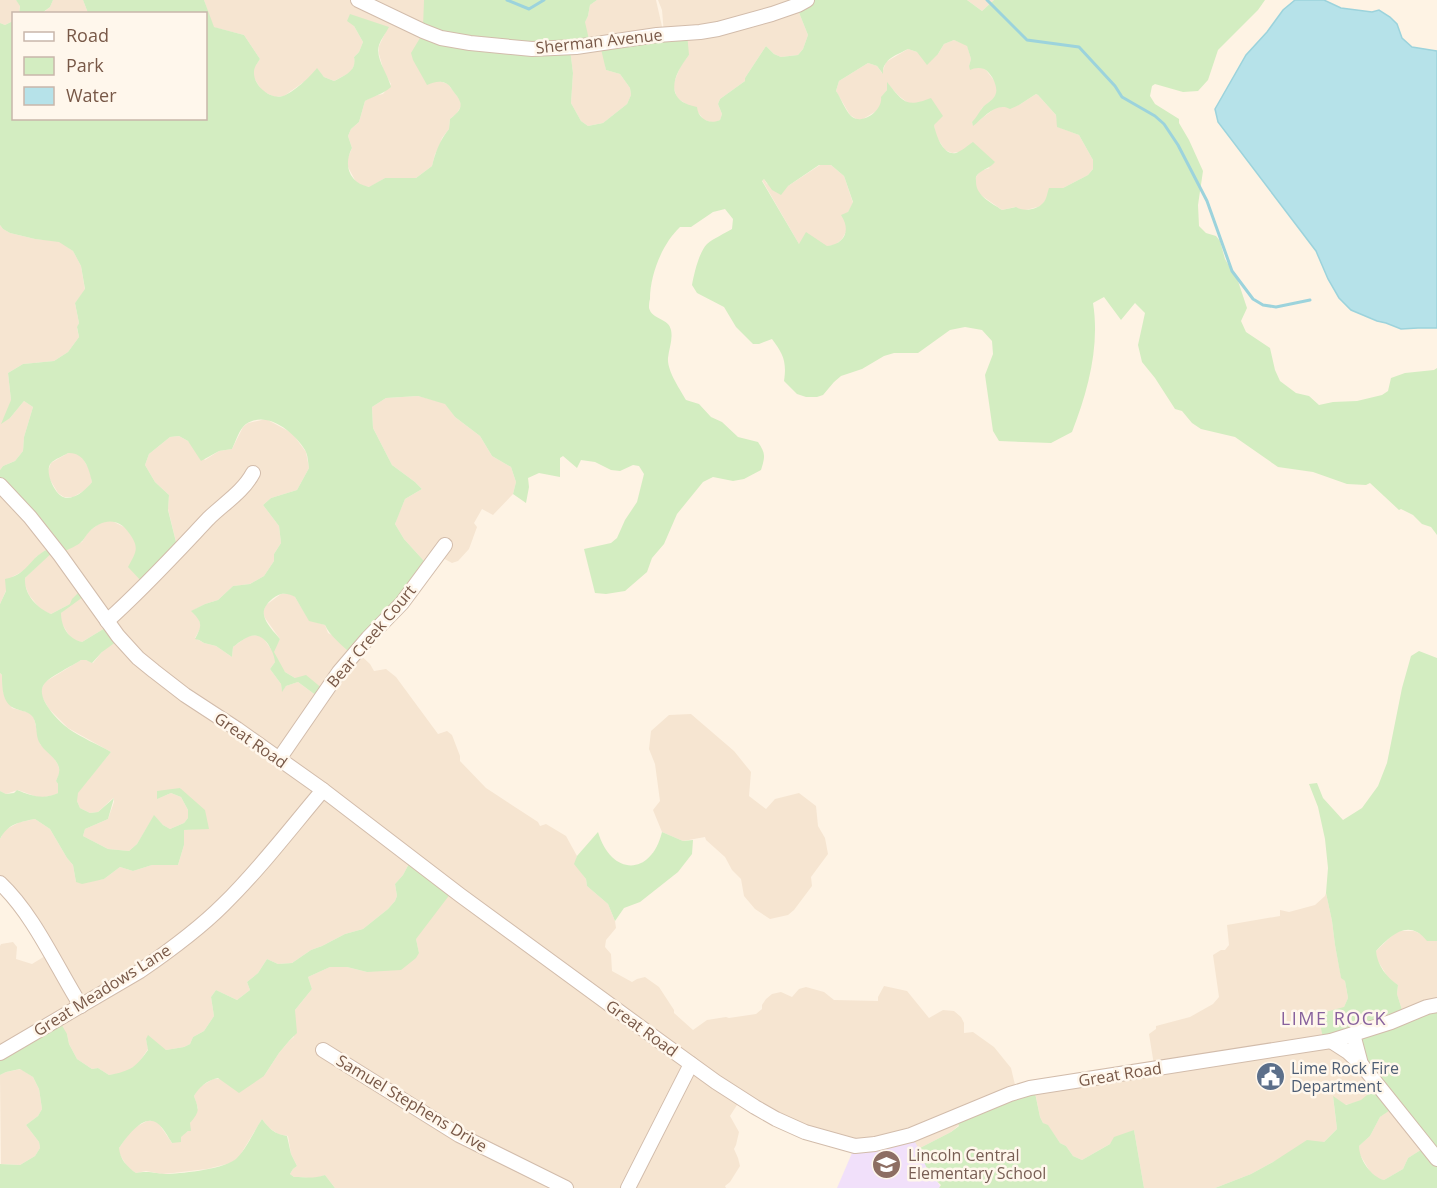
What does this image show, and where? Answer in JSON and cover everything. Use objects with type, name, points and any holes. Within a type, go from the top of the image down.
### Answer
[{"type":"street","name":"Sherman Avenue","points":[[358,0],[423,32],[441,38],[532,49],[576,47],[718,29],[772,14],[807,0]]},
{"type":"street","points":[[107,621],[240,490],[253,472]]},
{"type":"street","name":"Great Road","points":[[0,485],[30,517],[60,555],[127,647],[154,672],[323,790],[460,895],[692,1064],[776,1119],[805,1132],[855,1146],[875,1144],[911,1135],[1030,1088],[1331,1041],[1437,1005]]},
{"type":"street","name":"Bear Creek Court","points":[[279,759],[339,672],[402,603],[445,544]]},
{"type":"street","name":"Great Meadows Lane","points":[[0,1053],[140,971],[206,921],[239,888],[323,790]]},
{"type":"street","points":[[0,884],[37,929],[81,1006]]},
{"type":"street","points":[[1353,1034],[1361,1064]]},
{"type":"street","points":[[1331,1041],[1361,1064],[1437,1159]]},
{"type":"street","name":"Samuel Stephens Drive","points":[[323,1050],[459,1135],[566,1188]]},
{"type":"street","points":[[628,1188],[692,1064]]},
{"type":"shaded area","points":[[0,0],[16,0],[20,5],[19,12],[12,12],[12,22],[5,25],[0,23]]},
{"type":"shaded area","points":[[53,0],[83,0],[88,12],[44,12]]},
{"type":"shaded area","points":[[204,0],[424,0],[422,32],[439,81],[448,84],[460,100],[461,106],[450,119],[449,129],[442,138],[432,166],[416,178],[385,178],[370,187],[356,182],[348,167],[347,160],[352,148],[348,136],[351,129],[359,122],[365,101],[383,94],[391,84],[384,72],[379,54],[379,46],[388,27],[354,26],[363,42],[354,57],[355,63],[351,72],[334,81],[324,77],[317,69],[308,79],[284,96],[275,97],[262,91],[253,76],[254,68],[260,59],[244,35],[213,27]]},
{"type":"shaded area","points":[[597,0],[656,0],[663,31],[605,64],[606,70],[620,74],[630,88],[631,95],[627,104],[603,123],[588,126],[581,121],[571,103],[573,73],[570,49],[588,16],[590,5]]},
{"type":"shaded area","points":[[658,0],[804,0],[796,5],[808,35],[798,55],[781,57],[766,46],[745,81],[720,99],[718,104],[722,114],[720,120],[714,123],[704,120],[697,111],[677,98],[673,85],[681,65],[689,55],[664,34],[662,10]]},
{"type":"shaded area","points":[[967,0],[994,0],[982,11]]},
{"type":"shaded area","points":[[954,40],[967,45],[971,59],[969,66],[986,70],[996,83],[998,91],[994,98],[982,108],[978,117],[972,122],[973,125],[998,106],[1019,105],[1036,94],[1056,115],[1058,127],[1079,135],[1093,160],[1093,169],[1088,175],[1063,188],[1041,206],[1026,210],[1015,207],[1002,210],[978,193],[976,187],[976,177],[980,171],[990,168],[958,152],[952,153],[945,150],[936,136],[934,125],[918,104],[908,103],[887,83],[887,90],[878,110],[858,120],[850,115],[836,91],[839,81],[868,63],[877,66],[882,73],[886,62],[908,49],[938,54],[944,44]]},
{"type":"shaded area","points":[[820,165],[831,165],[844,176],[853,203],[848,212],[847,230],[835,245],[799,244],[762,180],[764,179],[767,184],[788,186]]},
{"type":"shaded area","points":[[0,225],[10,233],[35,239],[59,241],[73,251],[81,266],[85,290],[75,303],[79,337],[68,352],[54,361],[23,364],[8,373],[10,418],[24,401],[33,407],[24,437],[23,451],[15,461],[3,466],[0,470]]},
{"type":"shaded area","points":[[418,396],[445,403],[455,417],[480,436],[492,456],[511,467],[516,482],[513,494],[493,515],[482,509],[474,523],[477,527],[469,549],[458,561],[452,563],[439,556],[429,556],[424,561],[404,539],[395,524],[405,499],[422,489],[392,465],[373,428],[372,407],[386,398]]},
{"type":"shaded area","points":[[266,419],[292,433],[306,452],[309,468],[297,490],[271,498],[263,505],[279,526],[281,543],[274,554],[274,561],[264,576],[250,584],[233,586],[218,600],[192,611],[199,619],[201,627],[195,638],[216,646],[232,657],[233,647],[248,636],[258,635],[264,639],[273,652],[280,639],[263,612],[266,605],[281,594],[292,594],[309,620],[325,625],[328,633],[334,636],[351,654],[356,651],[374,671],[386,669],[396,677],[438,734],[447,731],[452,735],[460,761],[486,788],[538,822],[540,826],[546,824],[566,836],[577,856],[575,864],[586,879],[587,886],[608,904],[615,921],[616,928],[606,940],[605,947],[611,954],[612,971],[632,982],[645,977],[659,987],[674,1013],[693,1030],[707,1020],[756,1014],[772,994],[781,992],[792,997],[799,989],[806,987],[824,992],[834,1000],[878,1001],[884,986],[907,991],[929,1018],[943,1010],[954,1011],[964,1023],[964,1033],[973,1032],[994,1047],[1011,1068],[1016,1089],[955,1116],[959,1125],[951,1132],[918,1149],[862,1141],[803,1128],[742,1097],[730,1116],[739,1132],[734,1149],[740,1166],[725,1186],[726,1188],[335,1188],[325,1175],[315,1179],[294,1177],[290,1174],[297,1166],[291,1154],[288,1136],[278,1134],[262,1119],[239,1157],[231,1163],[207,1169],[162,1174],[146,1171],[136,1173],[128,1168],[119,1153],[119,1148],[132,1129],[147,1121],[155,1121],[172,1143],[188,1131],[198,1108],[194,1096],[198,1088],[213,1079],[264,1076],[279,1053],[294,1037],[295,1010],[312,989],[308,977],[330,967],[347,967],[367,972],[419,953],[416,939],[412,858],[395,884],[397,896],[388,909],[363,929],[345,934],[311,950],[292,963],[278,964],[267,959],[258,973],[247,982],[250,990],[237,1000],[216,990],[211,997],[214,1016],[204,1031],[193,1037],[190,1044],[184,1047],[166,1050],[146,1039],[148,1049],[138,1064],[124,1073],[109,1075],[98,1068],[92,1069],[77,1059],[69,1044],[67,1034],[0,1049],[1,944],[13,942],[17,947],[16,959],[32,964],[50,953],[0,881],[0,839],[5,830],[20,822],[35,819],[50,829],[73,865],[76,882],[104,879],[120,867],[133,871],[152,865],[178,865],[184,845],[184,830],[208,828],[180,788],[157,799],[171,793],[181,797],[188,810],[188,818],[184,823],[170,829],[154,816],[137,844],[129,851],[108,849],[83,836],[85,829],[108,819],[114,798],[98,812],[90,813],[80,808],[77,793],[111,752],[68,728],[49,709],[41,695],[41,690],[45,682],[81,660],[93,663],[102,652],[110,625],[82,642],[76,641],[70,637],[61,622],[61,613],[70,604],[51,614],[41,610],[29,595],[25,578],[55,549],[82,542],[88,532],[103,521],[112,521],[126,528],[136,542],[137,551],[177,546],[168,509],[169,495],[155,482],[145,465],[149,454],[170,437],[179,436],[188,441],[205,460],[219,451],[232,449],[243,427],[248,423]],"holes":[[[275,662],[295,678],[317,696],[298,682],[286,686],[282,691],[281,684],[270,669]]]},
{"type":"shaded area","points":[[68,453],[76,453],[82,457],[90,471],[92,482],[87,489],[73,497],[64,497],[58,493],[49,478],[48,471],[51,463]]},
{"type":"shaded area","points":[[0,484],[52,546],[36,557],[27,569],[12,577],[0,604]]},
{"type":"shaded area","points":[[0,673],[3,692],[12,708],[30,713],[34,718],[40,744],[53,756],[58,765],[60,772],[56,781],[58,793],[54,795],[40,798],[18,790],[6,794],[0,791]]},
{"type":"shaded area","points":[[691,714],[734,751],[751,772],[749,796],[766,809],[775,799],[799,793],[816,806],[818,826],[825,838],[828,854],[811,877],[812,886],[788,915],[770,919],[755,909],[744,896],[741,879],[732,870],[725,857],[705,837],[683,841],[662,832],[653,810],[660,801],[655,764],[649,749],[651,731],[669,715]]},
{"type":"shaded area","points":[[1326,893],[1341,977],[1345,981],[1348,998],[1344,1007],[1379,1085],[1361,1101],[1345,1105],[1333,1097],[1337,1129],[1324,1142],[1215,1188],[1144,1188],[1134,1130],[1082,1160],[1073,1156],[1066,1146],[1060,1143],[1040,1117],[1034,1087],[1154,1065],[1149,1034],[1156,1029],[1156,1026],[1190,1017],[1213,1004],[1219,997],[1213,955],[1225,950],[1229,945],[1227,925],[1280,916],[1280,910],[1289,912],[1315,905]]},
{"type":"shaded area","points":[[1397,931],[1414,931],[1437,941],[1437,1004],[1403,1013],[1397,994],[1398,985],[1389,979],[1376,958],[1376,951]]},
{"type":"shaded area","points":[[21,1069],[33,1077],[39,1089],[42,1109],[38,1116],[26,1125],[39,1142],[40,1148],[35,1156],[20,1165],[1,1164],[0,1075]]},
{"type":"shaded area","points":[[1396,1105],[1427,1146],[1408,1158],[1403,1169],[1384,1180],[1372,1175],[1359,1153],[1359,1146],[1370,1136],[1380,1117]]},
{"type":"shaded area","name":"Lincoln Central Elementary School","points":[[911,1135],[941,1188],[837,1188],[855,1146]]},
{"type":"green space","points":[[16,0],[53,0],[50,7],[43,12],[19,12],[20,6]]},
{"type":"green space","points":[[83,0],[204,0],[214,27],[244,35],[260,59],[254,70],[256,82],[268,94],[278,97],[297,88],[317,68],[324,77],[334,81],[352,69],[354,57],[363,42],[354,26],[347,21],[350,14],[389,27],[378,50],[391,87],[365,101],[359,122],[351,129],[348,136],[352,148],[348,167],[352,177],[362,185],[369,187],[385,178],[416,178],[432,166],[438,147],[449,129],[450,119],[460,109],[459,99],[450,86],[440,82],[427,85],[413,60],[411,53],[423,33],[570,49],[573,73],[571,103],[581,121],[588,126],[603,123],[627,104],[631,95],[630,88],[620,74],[606,70],[601,49],[687,33],[689,55],[676,79],[675,93],[686,104],[697,107],[702,118],[712,122],[720,120],[722,114],[718,104],[720,99],[745,81],[766,46],[781,57],[798,55],[803,49],[808,35],[796,5],[804,0],[967,0],[982,11],[994,0],[1265,0],[1218,50],[1208,80],[1198,91],[1183,92],[1155,84],[1152,86],[1150,96],[1155,104],[1179,119],[1189,140],[1203,171],[1198,205],[1199,226],[1220,241],[1225,259],[1238,281],[1247,308],[1241,321],[1246,332],[1270,348],[1280,381],[1296,393],[1309,396],[1319,405],[1357,401],[1382,395],[1388,391],[1391,378],[1405,373],[1437,368],[1437,535],[1431,527],[1422,524],[1413,515],[1399,510],[1370,483],[1366,485],[1347,484],[1313,472],[1278,467],[1235,437],[1201,429],[1192,423],[1182,411],[1175,409],[1142,362],[1138,345],[1145,313],[1135,303],[1121,320],[1104,297],[1093,303],[1095,336],[1088,385],[1072,432],[1051,443],[999,441],[993,431],[985,375],[993,354],[992,341],[982,330],[965,327],[950,330],[918,353],[894,353],[862,369],[841,376],[823,395],[806,397],[797,394],[784,381],[783,358],[772,339],[753,344],[736,327],[724,307],[697,293],[692,285],[697,263],[704,248],[732,229],[733,219],[725,209],[713,212],[691,227],[680,227],[668,242],[658,260],[652,280],[649,308],[653,315],[670,326],[672,337],[668,363],[674,380],[686,400],[699,404],[711,417],[722,422],[738,437],[758,442],[764,453],[763,462],[761,470],[744,479],[733,481],[713,477],[703,482],[677,514],[664,544],[652,558],[647,572],[625,591],[595,593],[584,549],[611,543],[617,538],[637,502],[644,474],[639,466],[633,465],[620,471],[611,470],[595,462],[581,460],[577,468],[563,456],[560,458],[560,477],[539,473],[528,478],[526,503],[513,494],[516,482],[511,467],[492,456],[480,436],[455,417],[445,404],[418,396],[386,398],[372,407],[373,428],[392,465],[422,489],[405,499],[395,524],[404,539],[424,561],[401,602],[351,654],[325,625],[309,621],[294,596],[278,595],[265,608],[266,621],[280,639],[274,652],[285,672],[295,678],[306,675],[323,689],[317,696],[298,682],[286,686],[282,692],[281,684],[270,669],[275,662],[273,653],[264,639],[259,636],[250,636],[233,647],[232,657],[216,646],[195,639],[200,624],[191,611],[218,600],[233,586],[250,584],[264,576],[274,561],[274,554],[281,543],[279,526],[263,505],[271,498],[297,490],[309,468],[307,454],[300,443],[287,430],[271,421],[254,420],[246,424],[232,449],[219,451],[201,461],[188,441],[179,436],[170,437],[149,454],[145,465],[155,482],[169,495],[168,510],[177,546],[143,583],[128,567],[136,550],[135,543],[125,528],[115,522],[99,524],[80,543],[60,554],[55,550],[25,578],[25,584],[32,600],[51,614],[70,604],[82,589],[87,594],[61,613],[62,623],[73,638],[82,642],[110,625],[120,639],[102,652],[92,663],[81,660],[52,677],[42,688],[42,695],[48,708],[64,725],[111,752],[78,793],[77,801],[80,808],[90,813],[98,812],[114,798],[108,819],[85,829],[83,836],[108,849],[129,851],[137,844],[154,815],[170,829],[184,823],[188,818],[188,810],[181,797],[171,793],[157,799],[157,791],[180,788],[205,810],[209,829],[184,830],[184,845],[178,865],[152,865],[133,871],[120,867],[104,879],[82,884],[76,882],[73,865],[50,829],[35,819],[14,824],[0,839],[0,791],[6,794],[17,790],[37,796],[53,795],[58,793],[56,781],[59,771],[55,760],[39,742],[36,724],[31,715],[10,706],[7,702],[0,673],[0,604],[6,591],[5,579],[18,574],[37,556],[52,546],[0,484],[0,470],[3,466],[15,461],[23,451],[24,437],[33,407],[24,401],[10,418],[1,424],[11,400],[8,373],[23,364],[54,361],[68,352],[79,337],[75,303],[85,289],[81,266],[73,251],[59,242],[10,233],[0,225],[0,23],[5,25],[12,22],[12,120],[207,120],[207,12],[88,12]],"holes":[[[954,40],[967,46],[971,59],[970,70],[984,69],[991,76],[996,87],[995,95],[972,122],[973,126],[995,109],[1000,107],[1010,109],[1036,94],[1056,115],[1057,127],[1079,135],[1093,160],[1093,169],[1088,175],[1063,188],[1049,188],[1044,201],[1034,209],[1026,210],[1016,207],[1002,210],[985,199],[977,187],[977,175],[995,162],[973,142],[956,153],[947,151],[938,139],[934,125],[943,116],[931,98],[910,103],[901,98],[887,82],[887,90],[881,97],[876,111],[866,118],[856,119],[847,111],[836,91],[839,81],[868,63],[877,66],[883,74],[888,61],[908,49],[917,52],[927,65],[944,44]],[[819,165],[831,165],[844,176],[853,202],[848,212],[841,215],[846,231],[842,239],[833,245],[827,246],[806,232],[799,244],[762,181],[764,179],[772,190],[781,195],[788,186]],[[68,453],[74,453],[82,458],[92,482],[79,494],[67,498],[56,491],[51,481],[49,467],[51,463]]]},
{"type":"green space","points":[[424,0],[597,0],[590,5],[585,22],[590,44],[513,44],[423,27]]},
{"type":"green space","points":[[1419,651],[1437,658],[1437,941],[1427,941],[1414,931],[1400,931],[1376,951],[1383,971],[1398,985],[1397,994],[1403,1013],[1437,1004],[1437,1188],[1215,1188],[1251,1174],[1307,1140],[1324,1142],[1337,1129],[1333,1096],[1346,1105],[1361,1100],[1379,1085],[1323,1038],[1318,1014],[1344,1007],[1348,998],[1345,981],[1341,978],[1326,893],[1328,868],[1325,839],[1318,807],[1309,784],[1317,783],[1323,798],[1343,820],[1362,808],[1378,786],[1387,763],[1411,656]],"holes":[[[1396,1106],[1427,1146],[1408,1158],[1403,1169],[1384,1180],[1367,1167],[1359,1146],[1370,1136],[1380,1117]]]},
{"type":"green space","points":[[598,832],[612,857],[621,863],[631,865],[640,863],[649,857],[657,847],[662,832],[683,841],[693,840],[692,854],[678,872],[640,902],[624,908],[615,921],[608,904],[587,886],[586,879],[574,864],[577,856]]},
{"type":"green space","points":[[412,858],[454,889],[416,939],[419,953],[416,958],[401,970],[367,972],[347,967],[330,967],[308,977],[312,989],[295,1010],[297,1033],[279,1053],[264,1076],[239,1093],[218,1078],[204,1084],[194,1096],[198,1110],[190,1123],[191,1131],[181,1137],[181,1142],[172,1143],[157,1123],[146,1121],[135,1128],[119,1148],[124,1162],[136,1173],[169,1174],[204,1170],[224,1165],[237,1158],[262,1119],[267,1126],[287,1136],[291,1154],[297,1166],[290,1174],[294,1177],[325,1175],[335,1188],[0,1188],[0,1164],[20,1165],[35,1156],[40,1148],[39,1142],[26,1125],[38,1116],[42,1109],[39,1089],[33,1077],[20,1069],[0,1075],[0,1049],[57,1017],[77,1059],[92,1069],[98,1068],[109,1075],[128,1070],[140,1061],[148,1050],[146,1039],[148,1035],[166,1050],[184,1047],[190,1044],[193,1037],[204,1031],[214,1016],[211,997],[216,990],[237,1000],[250,990],[247,982],[258,973],[267,959],[278,964],[292,963],[311,950],[345,934],[363,929],[388,909],[397,896],[395,884]]},
{"type":"green space","points":[[1034,1088],[1043,1123],[1048,1125],[1060,1143],[1066,1146],[1073,1156],[1082,1160],[1110,1144],[1114,1137],[1134,1130],[1144,1188],[939,1188],[941,1185],[930,1175],[918,1149],[959,1126],[955,1116]]},
{"type":"water","points":[[1295,0],[1324,0],[1341,8],[1372,12],[1379,10],[1397,24],[1402,38],[1412,47],[1437,51],[1437,328],[1401,329],[1351,310],[1339,298],[1316,251],[1218,122],[1215,109],[1246,55],[1283,10]]},
{"type":"waterway","points":[[507,0],[529,9],[544,0]]},
{"type":"waterway","points":[[987,0],[1027,40],[1079,47],[1115,86],[1122,97],[1155,116],[1164,124],[1178,145],[1207,201],[1232,271],[1253,299],[1263,305],[1276,307],[1310,300]]},
{"type":"place","name":"Lime Rock Fire Department","points":[[1270,1077]]},
{"type":"place","name":"Lincoln Central Elementary School","points":[[887,1164]]},
{"type":"district","name":"LIME ROCK","points":[[1334,1019]]}]
